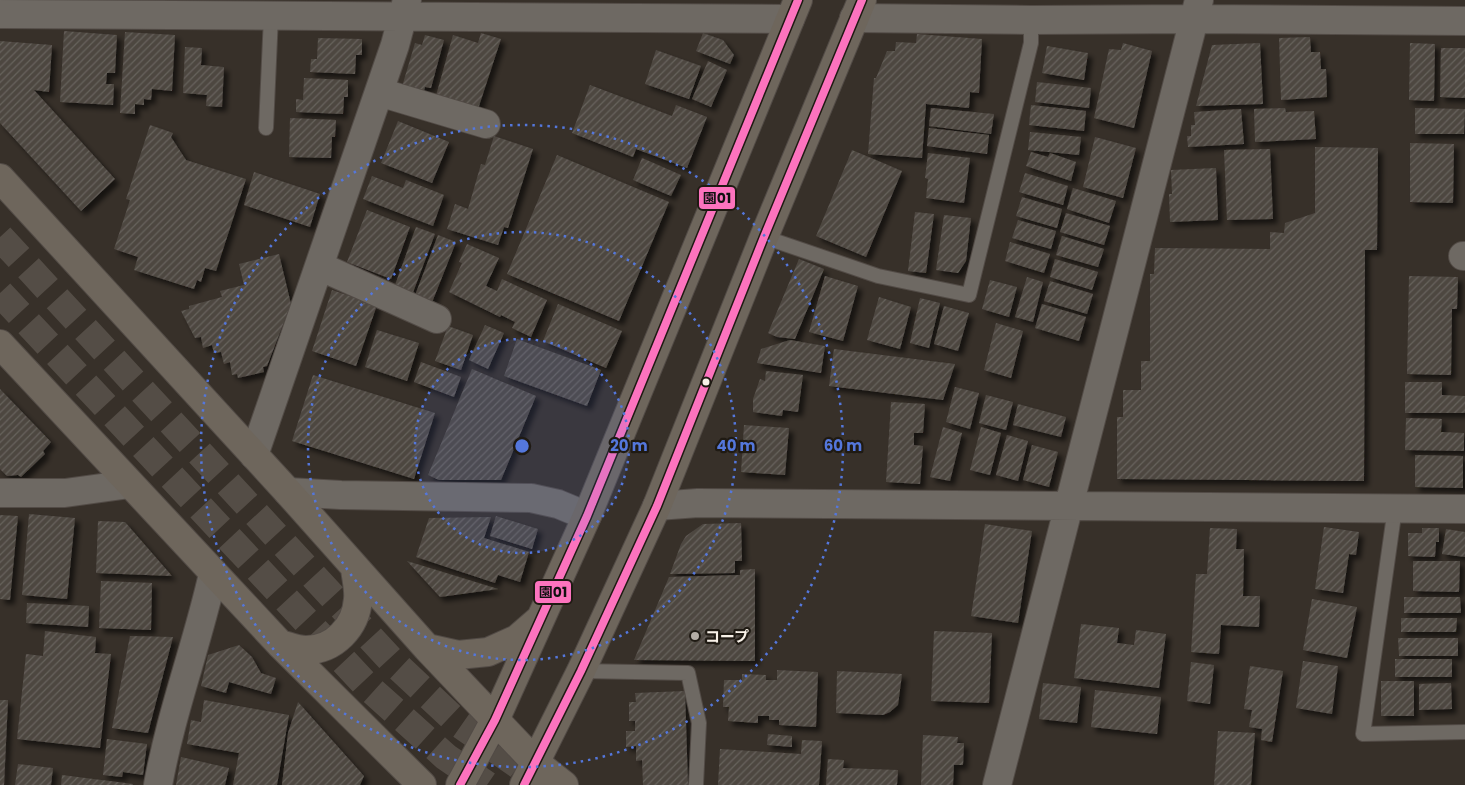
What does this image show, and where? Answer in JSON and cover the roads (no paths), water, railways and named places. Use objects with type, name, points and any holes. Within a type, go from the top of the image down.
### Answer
[{"type":"highway","points":[[530,774],[581,671],[658,506],[764,237],[858,9]]},
{"type":"highway","points":[[460,785],[495,720],[587,516],[794,10]]},
{"type":"highway","points":[[0,178],[288,492],[427,648],[495,720],[530,774],[564,785]]},
{"type":"highway","points":[[0,344],[213,574],[280,644],[422,785]]},
{"type":"highway","points":[[280,644],[304,650],[322,648],[342,637],[352,621],[358,599],[355,568]]},
{"type":"highway","points":[[427,648],[458,655],[488,652],[517,639],[542,618]]},
{"type":"street","points":[[0,14],[185,8],[271,16],[405,8],[794,10]]},
{"type":"street","points":[[254,455],[379,92],[405,8]]},
{"type":"street","points":[[858,9],[1031,20],[1196,9],[1465,21]]},
{"type":"street","points":[[996,785],[1196,9]]},
{"type":"street","points":[[379,92],[486,124]]},
{"type":"street","points":[[319,266],[437,319]]},
{"type":"street","points":[[0,493],[65,493],[130,484]]},
{"type":"street","points":[[288,492],[341,495],[532,498],[558,504],[587,516]]},
{"type":"street","points":[[658,506],[698,503],[1465,509]]},
{"type":"street","points":[[158,785],[166,742],[207,602],[213,574]]},
{"type":"lane","points":[[266,128],[271,16]]},
{"type":"lane","points":[[764,237],[878,276],[969,295],[1031,43],[1031,20]]},
{"type":"lane","points":[[1395,508],[1363,734],[1465,732]]},
{"type":"lane","points":[[581,671],[688,673],[699,723],[696,785]]},
{"type":"tunnel","points":[[0,237],[391,660],[458,723],[547,785]]},
{"type":"tunnel","points":[[0,293],[367,686],[446,757],[487,785]]},
{"type":"place","name":"コープ","points":[[695,636]]}]
